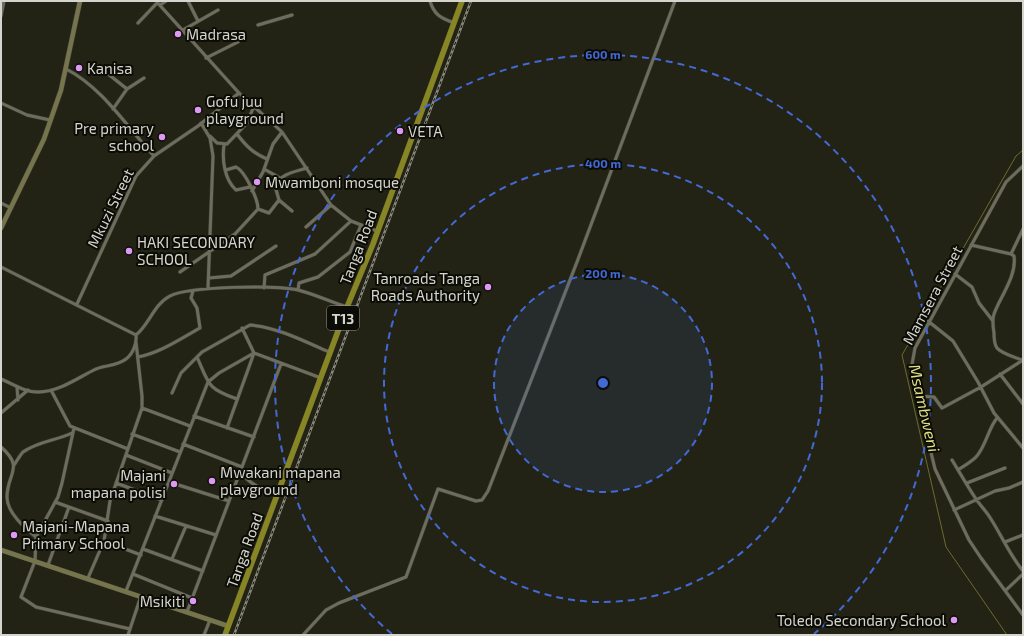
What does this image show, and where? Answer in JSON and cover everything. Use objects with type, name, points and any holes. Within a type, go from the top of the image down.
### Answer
[{"type":"highway","name":"Tanga Road","points":[[225,635],[322,378],[347,307],[378,231],[462,1]]},
{"type":"street","points":[[1,16],[4,1]]},
{"type":"street","points":[[1,228],[44,139],[66,68],[80,1]]},
{"type":"street","points":[[138,23],[158,3],[166,1]]},
{"type":"street","points":[[188,1],[198,21]]},
{"type":"street","points":[[430,1],[433,11],[445,20],[454,23]]},
{"type":"street","points":[[303,635],[326,610],[339,603],[406,578],[438,489],[476,501],[482,500],[488,491],[586,240],[675,1]]},
{"type":"street","points":[[158,3],[239,94],[282,132],[331,205],[351,221],[361,226],[378,231]]},
{"type":"street","points":[[183,30],[218,10]]},
{"type":"street","points":[[258,25],[292,15]]},
{"type":"street","points":[[206,58],[238,42]]},
{"type":"street","points":[[98,66],[127,89]]},
{"type":"street","points":[[66,68],[77,74],[113,108],[154,156]]},
{"type":"street","points":[[113,108],[127,89],[144,78]]},
{"type":"street","name":"Mkuzi Street","points":[[77,304],[136,176],[154,156],[239,94]]},
{"type":"street","points":[[1,103],[27,115],[50,120]]},
{"type":"street","points":[[250,187],[236,190],[231,185],[222,159],[224,145],[247,123],[254,106]]},
{"type":"street","points":[[201,123],[208,135],[213,156],[208,288]]},
{"type":"street","points":[[252,191],[264,169],[273,144],[282,132]]},
{"type":"street","points":[[237,134],[249,149],[267,159]]},
{"type":"street","points":[[208,135],[217,143],[224,145]]},
{"type":"street","name":"Mamsera Street","points":[[1023,166],[1006,182],[928,321],[915,348],[911,370],[935,469],[954,510],[980,558],[1006,590],[1023,615]]},
{"type":"street","points":[[226,170],[238,167],[252,191],[258,209]]},
{"type":"street","points":[[292,211],[279,200],[275,186],[280,178],[307,168]]},
{"type":"street","points":[[264,169],[280,178]]},
{"type":"street","points":[[258,209],[269,213],[279,200]]},
{"type":"street","points":[[1,203],[11,208]]},
{"type":"street","points":[[306,227],[331,205]]},
{"type":"street","points":[[180,272],[235,234],[258,209]]},
{"type":"street","points":[[264,288],[265,275],[315,254],[351,221]]},
{"type":"street","points":[[298,290],[299,283],[318,277],[350,252],[361,226]]},
{"type":"street","points":[[1011,254],[1023,229]]},
{"type":"street","points":[[209,278],[231,276],[276,246]]},
{"type":"street","points":[[971,246],[1011,254],[1014,256],[1015,262],[993,321],[994,339],[997,348],[1022,360]]},
{"type":"street","points":[[1,267],[136,335]]},
{"type":"street","points":[[955,274],[972,287],[979,303],[993,321]]},
{"type":"street","points":[[88,578],[104,541],[110,501],[142,408],[136,335],[169,297],[208,288],[264,288],[298,290],[347,307]]},
{"type":"street","points":[[138,357],[147,356],[200,328],[197,308],[190,298],[194,290]]},
{"type":"street","points":[[928,321],[953,341],[981,387],[997,418],[1023,448]]},
{"type":"street","points":[[172,393],[181,373],[197,357],[242,328],[250,325],[259,325],[297,338],[331,353]]},
{"type":"street","points":[[242,328],[254,353],[322,378]]},
{"type":"street","points":[[1,379],[28,390],[39,392],[51,390],[96,369],[111,366],[125,360],[136,342]]},
{"type":"street","points":[[126,591],[208,382],[219,373],[254,353]]},
{"type":"street","points":[[227,428],[254,353]]},
{"type":"street","points":[[197,357],[208,382],[219,393],[237,399]]},
{"type":"street","points":[[918,396],[934,397],[942,408],[944,408],[981,387],[1022,360]]},
{"type":"street","points":[[187,612],[281,364]]},
{"type":"street","points":[[1000,374],[1023,404]]},
{"type":"street","points":[[17,386],[18,400]]},
{"type":"street","points":[[1,414],[28,390]]},
{"type":"street","points":[[51,390],[67,423],[74,428],[128,449]]},
{"type":"street","points":[[142,408],[190,426]]},
{"type":"street","points":[[194,416],[254,437]]},
{"type":"street","points":[[958,470],[976,457],[984,443],[990,426],[997,418]]},
{"type":"street","points":[[74,428],[62,483],[55,502],[36,537],[35,560],[21,597],[36,607],[130,629]]},
{"type":"street","points":[[36,537],[16,519],[5,498],[14,465],[22,453],[39,443],[60,439],[72,434]]},
{"type":"street","points":[[132,434],[180,452]]},
{"type":"street","points":[[183,444],[241,469],[251,482],[267,490],[279,489]]},
{"type":"street","points":[[1,447],[12,456],[14,465]]},
{"type":"street","points":[[126,455],[172,472]]},
{"type":"street","points":[[952,460],[976,500],[990,516],[1000,537],[1005,542],[1012,557],[1023,571]]},
{"type":"street","points":[[967,483],[1005,468]]},
{"type":"street","points":[[169,482],[229,501]]},
{"type":"street","points":[[954,510],[1023,482]]},
{"type":"street","points":[[116,483],[162,500]]},
{"type":"street","points":[[55,502],[108,521]]},
{"type":"street","points":[[48,565],[69,507]]},
{"type":"street","points":[[155,516],[216,535]]},
{"type":"street","points":[[172,559],[186,526]]},
{"type":"street","points":[[1005,542],[1023,535]]},
{"type":"street","points":[[104,541],[141,554]]},
{"type":"street","points":[[143,549],[203,571]]},
{"type":"street","points":[[1,550],[35,560],[228,626]]},
{"type":"street","points":[[133,574],[192,598]]},
{"type":"street","points":[[1006,590],[1023,574]]},
{"type":"street","points":[[128,635],[141,596]]},
{"type":"street","points":[[204,635],[210,620]]},
{"type":"waterway","name":"Msambweni","points":[[1007,635],[946,547],[902,355],[1016,156],[1023,150]]},
{"type":"railway","points":[[234,635],[471,1]]},
{"type":"place","name":"Madrasa","points":[[178,34]]},
{"type":"place","name":"Kanisa","points":[[79,68]]},
{"type":"place","name":"Gofu juu playground","points":[[198,110]]},
{"type":"place","name":"VETA","points":[[400,131]]},
{"type":"place","name":"Pre primary school","points":[[162,137]]},
{"type":"place","name":"Mwamboni mosque","points":[[257,182]]},
{"type":"place","name":"HAKI SECONDARY SCHOOL","points":[[129,251]]},
{"type":"place","name":"Tanroads Tanga Roads Authority","points":[[488,287]]},
{"type":"place","name":"Mwakani mapana playground","points":[[212,481]]},
{"type":"place","name":"Majani mapana polisi","points":[[174,484]]},
{"type":"place","name":"Majani-Mapana Primary School","points":[[14,535]]},
{"type":"place","name":"Msikiti","points":[[193,601]]},
{"type":"place","name":"Toledo Secondary School","points":[[954,620]]}]
